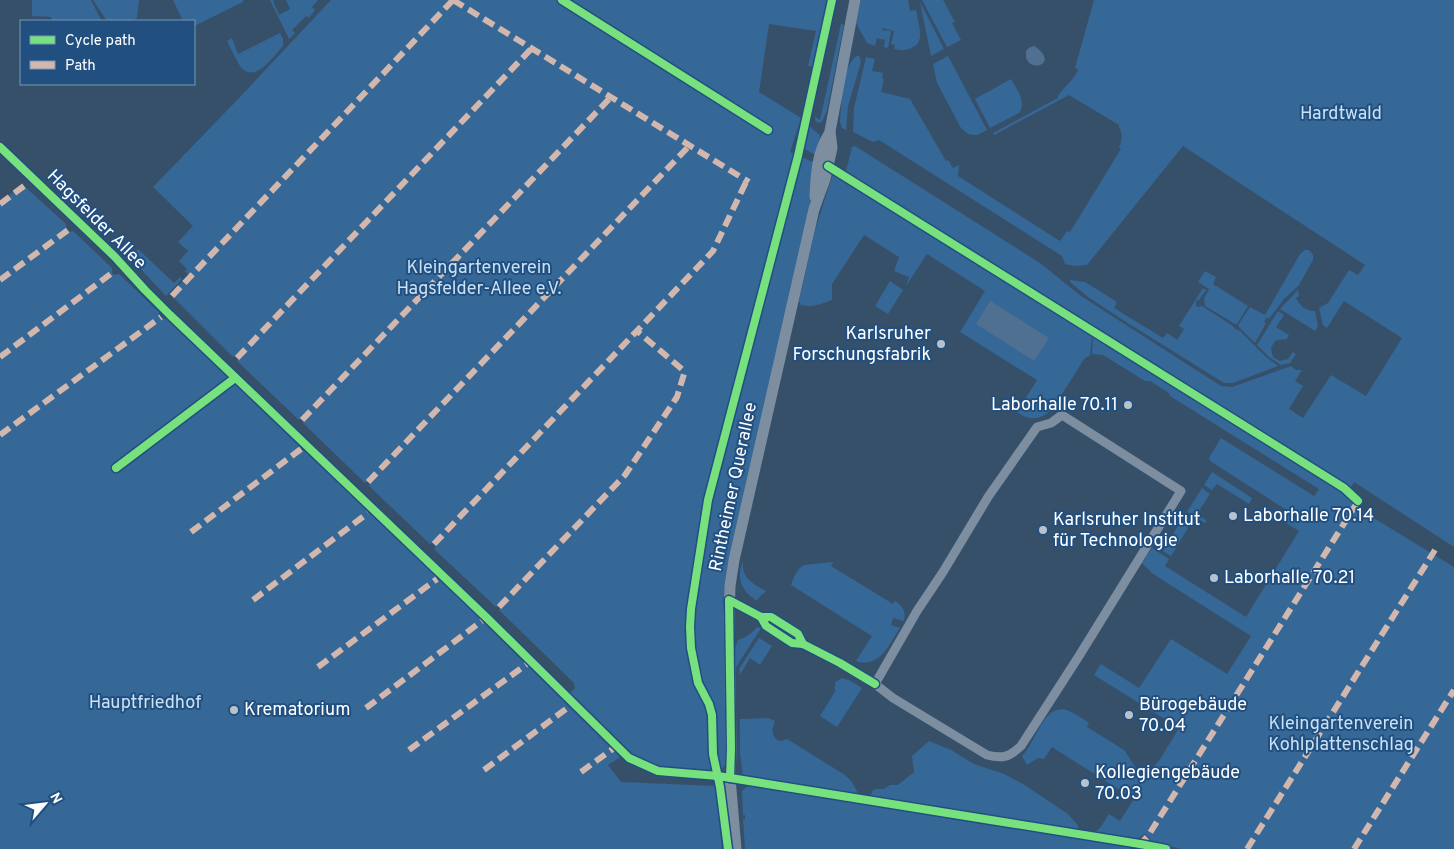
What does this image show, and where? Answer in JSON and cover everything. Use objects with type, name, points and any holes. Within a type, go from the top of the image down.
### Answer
[{"type":"street","name":"Rintheimer Querallee","points":[[736,849],[730,778],[729,600],[734,560],[814,209],[825,179],[832,148],[829,134],[855,0]]},
{"type":"street","name":"Hagsfelder Allee","points":[[0,147],[110,251],[170,315]]},
{"type":"street","points":[[729,600],[761,617],[766,626],[792,643],[803,644],[840,663],[875,684],[893,698],[987,755],[996,757],[1007,756],[1021,746],[1181,492],[1062,415],[1051,424],[1037,428],[988,497],[917,611],[875,684]]},
{"type":"green space","points":[[32,0],[91,0],[101,20],[52,20],[51,17],[32,16]]},
{"type":"green space","points":[[93,0],[139,0],[137,18],[132,20],[106,20]]},
{"type":"green space","points":[[173,0],[243,0],[243,2],[195,26],[195,20],[183,20]]},
{"type":"green space","points":[[270,0],[275,0],[273,1],[279,15],[290,9],[286,0],[318,0],[312,7],[315,10],[309,18],[306,16],[292,30],[295,33],[289,39]]},
{"type":"green space","name":"Kleingartenverein Hagsfelder-Allee e.V.","points":[[331,0],[828,0],[814,67],[808,66],[816,31],[769,24],[759,92],[801,118],[790,152],[815,163],[809,213],[725,586],[723,602],[726,752],[725,765],[721,770],[697,770],[660,766],[634,757],[569,694],[575,688],[574,683],[499,610],[498,606],[496,607],[434,549],[436,547],[432,543],[430,544],[369,486],[370,484],[367,481],[365,483],[303,423],[304,421],[301,418],[299,420],[170,294],[189,275],[185,271],[187,269],[179,261],[188,251],[178,242],[193,226],[153,187]]},
{"type":"green space","points":[[861,0],[908,0],[910,11],[916,10],[920,31],[918,43],[908,49],[894,49],[895,45],[891,44],[894,31],[883,28],[882,31],[891,31],[888,48],[884,47],[885,40],[877,38],[875,46],[867,43],[856,23]]},
{"type":"green space","points":[[922,0],[943,0],[955,22],[952,23],[961,40],[947,47]]},
{"type":"green space","name":"Hardtwald","points":[[1094,0],[1454,0],[1454,547],[1354,482],[1349,490],[847,174],[846,171],[852,147],[855,146],[1040,263],[1081,296],[1221,386],[1232,387],[1291,366],[1296,370],[1302,370],[1295,381],[1303,386],[1289,409],[1303,418],[1331,375],[1366,396],[1402,338],[1344,301],[1327,328],[1323,325],[1319,308],[1328,303],[1349,270],[1358,275],[1365,265],[1183,146],[1087,265],[1074,266],[1065,264],[1062,256],[879,140],[873,142],[853,132],[854,108],[866,57],[875,59],[872,71],[883,73],[882,78],[884,79],[881,92],[910,99],[946,161],[948,160],[953,168],[959,165],[958,176],[1060,241],[1067,231],[1070,232],[1121,149],[1119,147],[1122,137],[1119,125],[1069,95],[994,135],[993,133],[1058,98],[1060,92],[1074,77],[1078,69],[1075,68]]},
{"type":"green space","points":[[920,2],[944,49],[931,56]]},
{"type":"green space","points":[[841,24],[844,25],[827,110],[822,122],[817,123],[815,116],[820,120]]},
{"type":"green space","points":[[280,33],[283,39],[283,46],[263,67],[251,72],[245,71],[240,66],[227,41],[232,38],[238,54]]},
{"type":"green space","points":[[859,55],[861,62],[848,106],[846,130],[842,128],[840,122],[842,95],[849,66],[853,59]]},
{"type":"green space","points":[[948,56],[987,130],[977,135],[968,134],[961,128],[937,83],[933,64]]},
{"type":"green space","points":[[1011,79],[1022,100],[1021,109],[1019,113],[990,128],[975,99]]},
{"type":"green space","points":[[808,125],[820,135],[817,156],[805,149],[803,145]]},
{"type":"green space","name":"Kleingartenverein Kohlplattenschlag","points":[[835,174],[876,197],[1342,489],[1354,500],[1354,506],[1454,567],[1454,849],[1183,849],[1148,842],[1150,838],[1145,834],[1134,839],[1093,833],[1100,828],[1109,814],[1120,821],[1134,799],[1052,747],[1044,759],[1038,758],[1027,765],[1022,756],[1041,724],[1053,712],[1060,709],[1069,711],[1089,723],[1087,727],[1124,750],[1138,770],[1146,772],[1151,770],[1159,761],[1179,728],[1094,675],[1101,664],[1139,688],[1171,639],[1227,674],[1251,636],[1153,574],[1142,563],[1152,548],[1169,559],[1165,566],[1246,617],[1299,531],[1278,518],[1285,509],[1210,461],[1209,458],[1221,438],[1314,496],[1319,489],[1170,396],[1169,393],[1150,381],[1145,381],[1103,355],[1092,354],[1092,338],[1090,355],[1084,359],[1061,396],[1046,414],[1033,418],[1026,417],[1017,412],[1037,380],[960,332],[985,291],[927,254],[906,286],[909,277],[894,271],[899,257],[864,235],[832,284],[832,300],[813,306],[801,305],[799,301],[815,230],[832,177]]},
{"type":"green space","name":"Hauptfriedhof","points":[[23,185],[66,224],[70,232],[73,231],[112,268],[114,275],[119,274],[159,312],[162,318],[166,319],[230,379],[115,467],[118,470],[234,383],[302,450],[307,452],[368,510],[370,515],[373,513],[434,573],[439,581],[443,580],[480,617],[480,620],[484,623],[486,622],[613,746],[622,756],[608,765],[621,782],[716,786],[722,849],[0,849],[0,202]]},
{"type":"green space","points":[[127,249],[132,254],[138,249],[174,283],[180,277],[182,279],[166,296],[125,252]]},
{"type":"green space","points":[[1305,250],[1309,250],[1313,255],[1313,260],[1299,285],[1284,299],[1269,319],[1267,317],[1264,322],[1266,323],[1255,343],[1238,325],[1250,307],[1265,315],[1300,254]]},
{"type":"green space","points":[[1205,271],[1216,277],[1213,284],[1248,306],[1237,324],[1205,306],[1204,299],[1209,289],[1198,282]]},
{"type":"green space","points":[[1070,280],[1085,282],[1117,302],[1114,308],[1163,338],[1167,333],[1177,340],[1184,329],[1179,326],[1203,288],[1206,290],[1199,300],[1196,301],[1196,306],[1202,306],[1240,331],[1266,357],[1278,366],[1233,383],[1224,383],[1088,297]]},
{"type":"green space","points":[[890,281],[903,290],[888,314],[875,306]]},
{"type":"green space","points":[[1298,290],[1299,296],[1296,298],[1299,303],[1306,309],[1315,311],[1318,326],[1315,331],[1280,309]]},
{"type":"green space","points":[[1278,311],[1284,315],[1276,327],[1289,335],[1286,340],[1275,341],[1271,348],[1273,357],[1280,361],[1288,359],[1293,352],[1296,354],[1290,363],[1281,365],[1269,357],[1257,345]]},
{"type":"green space","points":[[1212,472],[1252,498],[1249,504],[1217,484],[1212,490],[1204,485]]},
{"type":"green space","points":[[1202,488],[1210,494],[1197,514],[1207,521],[1205,523],[1187,512]]},
{"type":"green space","points":[[1182,519],[1187,522],[1188,528],[1171,556],[1163,551]]},
{"type":"green space","points":[[743,561],[744,572],[749,580],[766,591],[757,601],[747,593],[741,584],[740,573]]},
{"type":"green space","points":[[833,562],[831,566],[893,604],[895,601],[900,605],[905,615],[904,621],[893,618],[891,625],[900,628],[883,654],[871,661],[864,663],[856,661],[872,636],[791,585],[799,569],[804,565]]},
{"type":"green space","points":[[757,627],[761,628],[735,668],[735,648],[738,640],[748,635]]},
{"type":"green space","points":[[759,638],[772,646],[760,665],[750,658],[740,675],[739,669]]},
{"type":"green space","points":[[842,678],[862,688],[837,727],[820,716],[836,690],[834,688],[836,684],[834,683]]},
{"type":"green space","points":[[768,718],[775,721],[773,731],[777,740],[787,739],[845,775],[852,782],[859,795],[870,796],[873,790],[884,789],[890,785],[898,785],[914,772],[912,756],[929,741],[951,750],[974,764],[1004,774],[1023,784],[1068,814],[1077,824],[1080,831],[748,779],[743,777],[740,753],[740,719]]},
{"type":"green space","points":[[748,786],[810,793],[958,816],[958,819],[962,817],[1128,845],[1131,849],[745,849],[743,819],[745,819],[745,815],[743,815],[742,791]]},
{"type":"shaded area","points":[[1034,46],[1045,58],[1044,62],[1040,65],[1030,64],[1027,60],[1027,50]]},
{"type":"shaded area","points":[[990,301],[1049,338],[1034,361],[976,324]]},
{"type":"marked path","points":[[453,0],[749,182]]},
{"type":"marked path","points":[[172,296],[453,0]]},
{"type":"marked path","points":[[237,358],[532,48]]},
{"type":"marked path","points":[[302,420],[611,97]]},
{"type":"marked path","points":[[368,482],[690,145]]},
{"type":"marked path","points":[[434,544],[713,251],[747,180]]},
{"type":"marked path","points":[[0,204],[24,186]]},
{"type":"marked path","points":[[0,280],[68,230]]},
{"type":"marked path","points":[[0,357],[112,273]]},
{"type":"marked path","points":[[0,435],[161,317]]},
{"type":"marked path","points":[[499,607],[625,475],[677,397],[684,374],[683,370],[637,331]]},
{"type":"marked path","points":[[191,532],[301,449]]},
{"type":"marked path","points":[[1138,843],[1140,844],[1148,836],[1355,506],[1358,501],[1356,499]]},
{"type":"marked path","points":[[253,600],[368,513]]},
{"type":"marked path","points":[[1247,849],[1435,550]]},
{"type":"marked path","points":[[318,667],[437,579]]},
{"type":"marked path","points":[[366,708],[482,621]]},
{"type":"marked path","points":[[409,750],[527,664]]},
{"type":"marked path","points":[[1354,849],[1454,690]]},
{"type":"marked path","points":[[484,770],[570,706]]},
{"type":"marked path","points":[[581,772],[614,748]]},
{"type":"cycle path","points":[[562,0],[768,130]]},
{"type":"cycle path","points":[[728,849],[720,787],[713,754],[712,715],[709,704],[698,683],[691,648],[691,609],[708,500],[798,156],[832,0]]},
{"type":"cycle path","points":[[0,147],[115,257],[170,315],[488,619],[629,758],[658,771],[718,776],[1166,849]]},
{"type":"cycle path","points":[[828,166],[1344,488],[1358,501]]},
{"type":"cycle path","points":[[116,468],[235,378]]},
{"type":"cycle path","points":[[730,778],[729,600],[761,617],[771,617],[798,634],[803,644]]},
{"type":"cycle path","points":[[761,617],[766,626],[792,643],[803,644],[875,684]]},
{"type":"place","name":"Karlsruher Forschungsfabrik","points":[[941,344]]},
{"type":"place","name":"Laborhalle 70.11","points":[[1128,405]]},
{"type":"place","name":"Laborhalle 70.14","points":[[1233,516]]},
{"type":"place","name":"Karlsruher Institut für Technologie","points":[[1043,530]]},
{"type":"place","name":"Laborhalle 70.21","points":[[1214,578]]},
{"type":"place","name":"Krematorium","points":[[234,710]]},
{"type":"place","name":"Bürogebäude 70.04","points":[[1129,715]]},
{"type":"place","name":"Kollegiengebäude 70.03","points":[[1085,783]]}]
